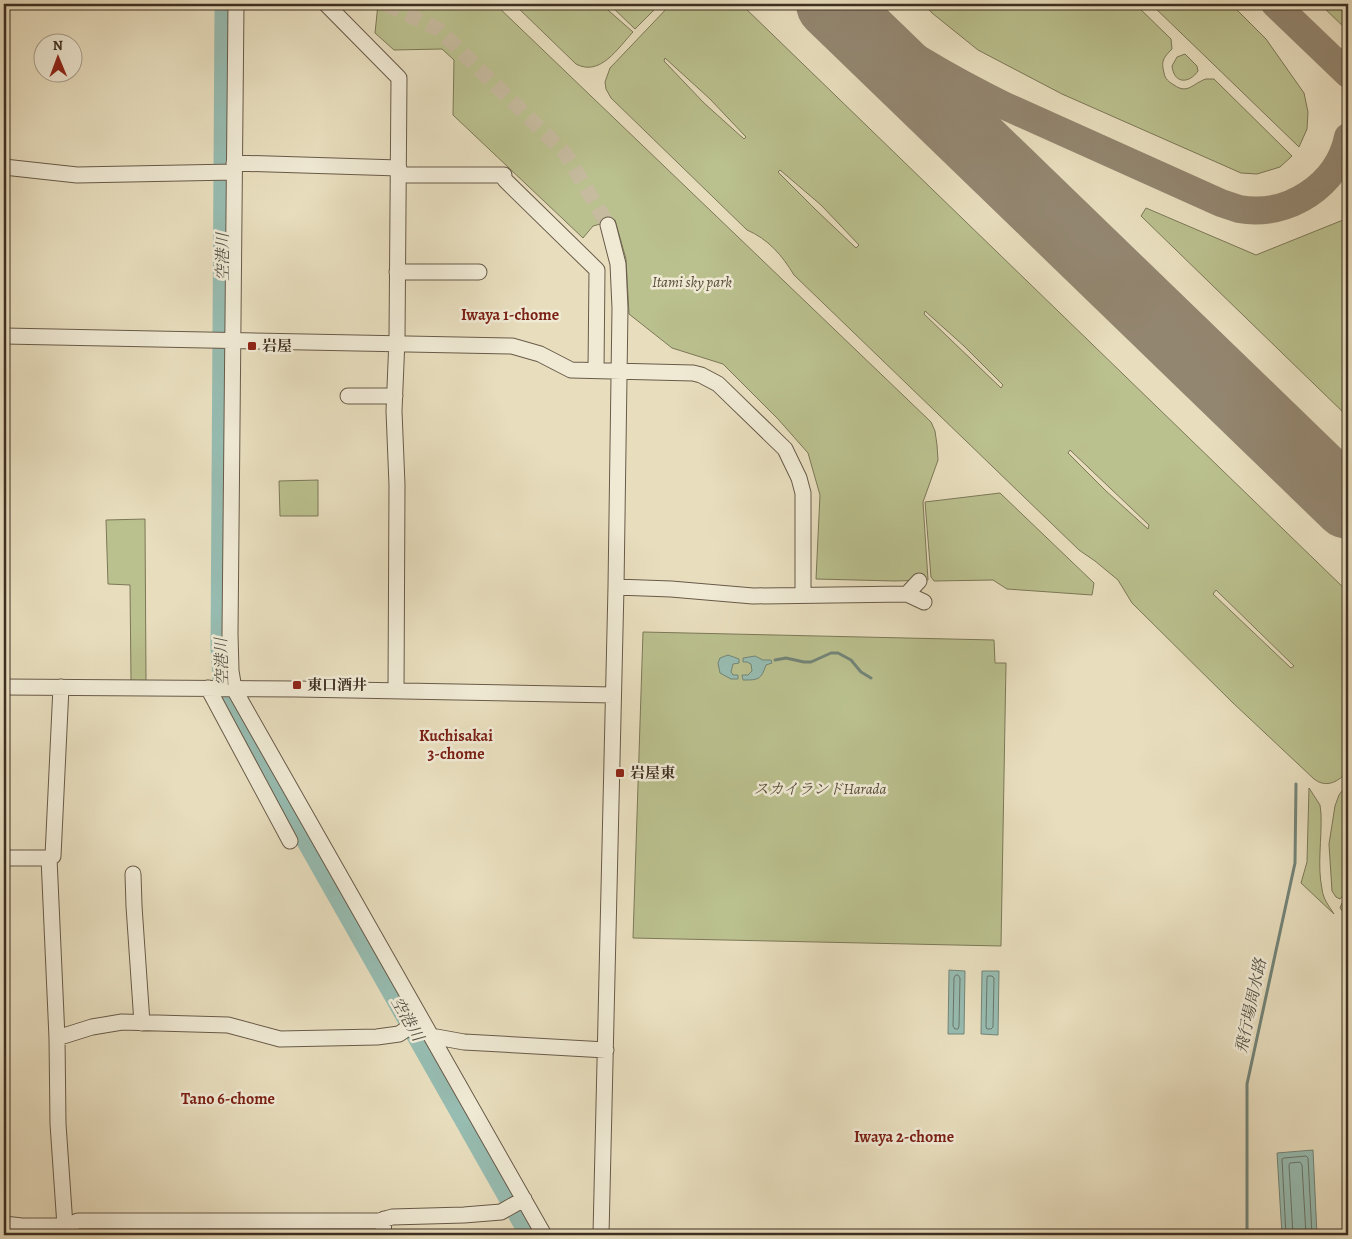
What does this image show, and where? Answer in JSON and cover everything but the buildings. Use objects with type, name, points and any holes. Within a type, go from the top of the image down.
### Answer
[{"type":"street","points":[[222,688],[231,671],[224,340],[232,169],[236,4]]},
{"type":"street","points":[[326,4],[399,78],[398,272],[394,396],[397,485],[396,691]]},
{"type":"street","points":[[4,167],[77,175],[213,172],[232,169],[398,171],[504,177],[596,270],[596,370]]},
{"type":"street","points":[[601,1235],[620,370],[618,264],[608,225]]},
{"type":"street","points":[[398,272],[479,272]]},
{"type":"street","points":[[4,336],[512,346],[540,354],[570,370],[693,373],[718,384],[786,449],[800,478],[803,493],[804,595]]},
{"type":"street","points":[[348,396],[394,396]]},
{"type":"street","points":[[907,594],[919,581]]},
{"type":"street","points":[[616,587],[672,589],[753,596],[907,594],[924,602]]},
{"type":"street","points":[[4,687],[222,688],[613,695]]},
{"type":"street","points":[[4,858],[49,858],[53,856],[61,687]]},
{"type":"street","points":[[222,688],[290,841]]},
{"type":"street","points":[[222,688],[419,1021],[431,1036],[522,1200],[544,1235]]},
{"type":"street","points":[[49,858],[58,1124],[64,1226]]},
{"type":"street","points":[[133,874],[142,1023]]},
{"type":"street","points":[[56,1038],[92,1026],[122,1022],[228,1025],[280,1039],[377,1037],[399,1034],[419,1021]]},
{"type":"street","points":[[431,1036],[464,1042],[606,1050]]},
{"type":"street","points":[[4,1224],[64,1226],[78,1221],[379,1221],[392,1217],[464,1216],[505,1210],[522,1200]]},
{"type":"street","points":[[383,1235],[384,1219]]},
{"type":"green space","name":"Itami sky park","points":[[378,4],[495,4],[931,422],[935,431],[938,460],[923,502],[928,580],[816,579],[820,495],[808,453],[778,419],[723,364],[672,348],[629,314],[626,259],[615,220],[593,226],[583,238],[453,115],[454,60],[442,49],[394,50],[375,33]]},
{"type":"green space","points":[[514,4],[601,4],[633,32],[608,59],[593,67],[585,67],[576,64]]},
{"type":"green space","points":[[609,4],[660,4],[635,29]]},
{"type":"green space","points":[[671,4],[741,4],[1348,592],[1348,771],[1337,781],[1328,784],[1319,782],[1232,702],[1132,603],[1118,580],[1079,550],[794,275],[774,248],[762,238],[747,230],[611,98],[606,89],[605,82],[610,68]],"holes":[[[665,58],[710,99],[746,137],[744,139],[704,103],[664,61]],[[780,170],[821,205],[859,245],[856,248],[778,172]],[[925,311],[964,346],[1003,385],[1001,388],[924,314]],[[1070,450],[1149,525],[1148,529],[1068,453]],[[1216,590],[1294,666],[1291,668],[1213,594]]]},
{"type":"green space","points":[[924,4],[1135,4],[1171,39],[1172,49],[1165,57],[1163,69],[1172,84],[1179,88],[1187,89],[1206,79],[1214,79],[1292,156],[1280,167],[1257,174],[1241,173],[1062,94],[978,50],[932,13]]},
{"type":"green space","points":[[1151,4],[1231,4],[1266,39],[1304,93],[1308,112],[1307,129],[1299,147]]},
{"type":"green space","points":[[1320,4],[1348,4],[1348,31]]},
{"type":"green space","points":[[1185,54],[1197,66],[1198,71],[1190,78],[1182,80],[1173,72],[1172,66],[1177,57]]},
{"type":"green space","points":[[1146,208],[1256,255],[1348,218],[1348,417],[1141,216]]},
{"type":"green space","points":[[318,480],[318,516],[280,516],[279,481]]},
{"type":"green space","points":[[1000,493],[1094,583],[1092,595],[1007,589],[993,580],[934,581],[931,577],[925,502]]},
{"type":"green space","points":[[145,519],[146,681],[131,681],[130,585],[108,584],[106,520]]},
{"type":"green space","name":"スカイランドHarada","points":[[643,632],[994,640],[995,663],[1006,663],[1001,946],[633,938]]},
{"type":"green space","points":[[1348,783],[1348,890],[1340,899],[1332,891],[1329,844],[1335,806],[1339,795]]},
{"type":"green space","points":[[1309,788],[1320,805],[1321,880],[1326,902],[1334,914],[1301,883],[1307,862]]},
{"type":"green space","points":[[1348,897],[1348,918],[1340,908]]},
{"type":"water","points":[[728,655],[739,659],[739,663],[733,664],[731,672],[733,675],[738,675],[738,679],[731,679],[720,673],[718,663],[720,658]]},
{"type":"water","points":[[755,656],[763,660],[771,660],[772,663],[766,665],[758,678],[743,680],[742,675],[748,675],[752,671],[751,664],[743,662],[743,658]]},
{"type":"water","points":[[949,970],[965,971],[964,1034],[948,1034]]},
{"type":"water","points":[[982,971],[999,971],[998,1035],[981,1034]]},
{"type":"water","points":[[1313,1150],[1317,1235],[1282,1235],[1277,1153]]},
{"type":"waterway","name":"空港川","points":[[224,9],[220,648],[223,695],[529,1235]]},
{"type":"waterway","points":[[775,660],[786,658],[811,662],[831,653],[838,653],[851,660],[861,672],[871,678]]},
{"type":"waterway","name":"飛行場周水路","points":[[1247,1235],[1247,1084],[1295,863],[1296,784]]},
{"type":"taxiway","points":[[838,4],[898,46],[940,72],[983,95],[1221,203],[1239,209],[1275,208],[1292,203],[1308,194],[1334,170],[1348,137]]},
{"type":"taxiway","points":[[1275,4],[1348,74]]},
{"type":"taxiway","points":[[901,56],[940,104],[982,150]]},
{"type":"runway","points":[[831,4],[1348,504]]},
{"type":"tunnel","points":[[386,4],[438,29],[565,153],[608,225]]},
{"type":"place","name":"岩屋","points":[[252,346]]},
{"type":"place","name":"東口酒井","points":[[297,685]]},
{"type":"place","name":"岩屋東","points":[[620,773]]},
{"type":"district","name":"Iwaya 1-chome","points":[[510,315]]},
{"type":"district","name":"Kuchisakai 3-chome","points":[[456,745]]},
{"type":"district","name":"Tano 6-chome","points":[[228,1099]]},
{"type":"district","name":"Iwaya 2-chome","points":[[904,1137]]}]
